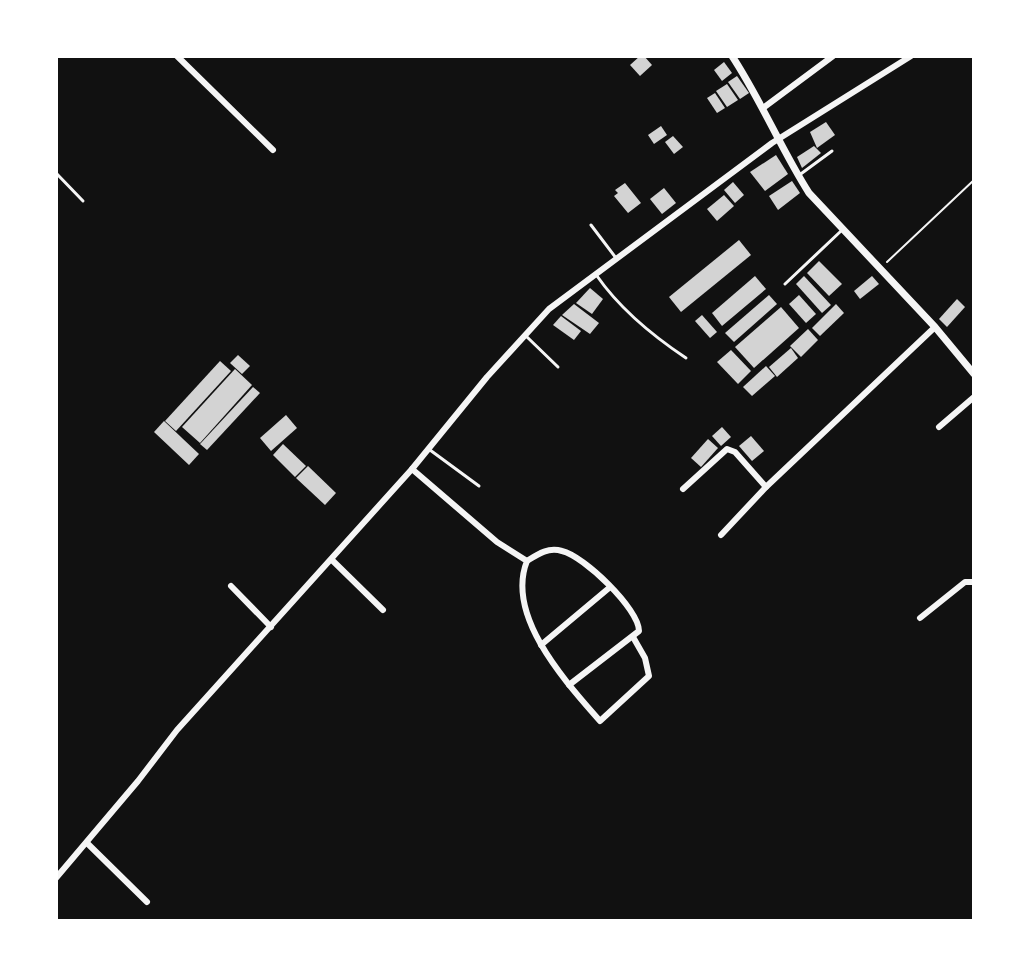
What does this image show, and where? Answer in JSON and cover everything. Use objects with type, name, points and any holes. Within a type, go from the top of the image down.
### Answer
[{"type":"street","points":[[177,56],[273,150]]},
{"type":"street","points":[[732,56],[809,193],[935,327],[974,374]]},
{"type":"street","points":[[763,108],[833,56]]},
{"type":"street","points":[[58,873],[87,843],[177,730],[332,560],[549,309],[778,139],[911,56]]},
{"type":"street","points":[[721,535],[766,487],[935,327]]},
{"type":"street","points":[[939,427],[974,397]]},
{"type":"street","points":[[683,489],[727,449],[735,452],[766,487]]},
{"type":"street","points":[[412,469],[497,542],[527,561]]},
{"type":"street","points":[[569,685],[633,637],[639,631],[638,619],[590,567],[565,551],[547,550],[527,561],[521,593],[541,645],[559,675],[600,721],[649,676],[645,658],[633,637]]},
{"type":"street","points":[[332,560],[383,610]]},
{"type":"street","points":[[920,618],[965,582],[974,582]]},
{"type":"street","points":[[231,586],[271,627]]},
{"type":"street","points":[[541,645],[609,588]]},
{"type":"street","points":[[87,843],[147,902]]},
{"type":"lane","points":[[798,176],[832,151]]},
{"type":"lane","points":[[56,173],[83,201]]},
{"type":"lane","points":[[591,225],[616,258]]},
{"type":"lane","points":[[785,284],[844,228]]},
{"type":"lane","points":[[595,273],[612,297],[662,342],[686,358]]},
{"type":"lane","points":[[525,334],[558,367]]},
{"type":"lane","points":[[427,448],[479,486]]},
{"type":"path","points":[[880,268],[974,180]]},
{"type":"building","points":[[640,56],[652,65],[640,76],[630,65]]},
{"type":"building","points":[[724,62],[732,73],[722,81],[714,70]]},
{"type":"building","points":[[737,76],[749,93],[740,99],[728,82]]},
{"type":"building","points":[[727,84],[738,100],[727,107],[716,91]]},
{"type":"building","points":[[715,93],[725,108],[717,113],[707,98]]},
{"type":"building","points":[[826,122],[835,135],[817,148],[810,132]]},
{"type":"building","points":[[661,126],[667,135],[654,144],[648,135]]},
{"type":"building","points":[[673,136],[683,147],[674,154],[665,142]]},
{"type":"building","points":[[814,146],[821,153],[802,168],[797,157]]},
{"type":"building","points":[[776,155],[788,174],[765,191],[750,172]]},
{"type":"building","points":[[792,181],[800,193],[778,210],[769,196]]},
{"type":"building","points":[[733,182],[744,195],[735,203],[724,190]]},
{"type":"building","points":[[625,183],[641,203],[628,213],[614,196],[618,193],[615,190]]},
{"type":"building","points":[[664,188],[676,203],[662,214],[650,199]]},
{"type":"building","points":[[724,195],[734,206],[717,221],[707,209]]},
{"type":"building","points":[[739,240],[751,255],[681,312],[669,297]]},
{"type":"building","points":[[819,261],[842,284],[829,296],[807,273]]},
{"type":"building","points":[[755,276],[766,289],[722,326],[712,313]]},
{"type":"building","points":[[804,276],[831,305],[822,313],[796,284]]},
{"type":"building","points":[[872,276],[879,284],[860,299],[854,291]]},
{"type":"building","points":[[590,288],[603,299],[592,314],[576,303]]},
{"type":"building","points":[[769,295],[777,304],[734,342],[725,333]]},
{"type":"building","points":[[799,295],[816,314],[806,323],[789,304]]},
{"type":"building","points":[[957,299],[965,307],[947,327],[939,319]]},
{"type":"building","points":[[574,304],[599,323],[590,334],[562,315]]},
{"type":"building","points":[[836,304],[844,313],[820,336],[812,328]]},
{"type":"building","points":[[781,307],[799,328],[754,368],[735,347]]},
{"type":"building","points":[[702,315],[717,332],[710,338],[695,321]]},
{"type":"building","points":[[561,316],[581,331],[574,340],[553,325]]},
{"type":"building","points":[[808,329],[818,340],[801,357],[790,346]]},
{"type":"building","points":[[791,348],[798,358],[777,377],[769,367]]},
{"type":"building","points":[[731,350],[751,371],[738,384],[717,362]]},
{"type":"building","points":[[238,355],[250,366],[242,374],[230,363]]},
{"type":"building","points":[[220,361],[231,371],[176,431],[165,421]]},
{"type":"building","points":[[766,366],[775,376],[752,396],[743,387]]},
{"type":"building","points":[[235,369],[252,385],[200,443],[182,427]]},
{"type":"building","points":[[253,387],[260,393],[207,450],[200,444]]},
{"type":"building","points":[[286,415],[297,428],[271,451],[260,438]]},
{"type":"building","points":[[164,421],[199,454],[189,465],[154,432]]},
{"type":"building","points":[[722,427],[731,437],[721,446],[712,436]]},
{"type":"building","points":[[751,436],[764,451],[752,461],[739,446]]},
{"type":"building","points":[[708,439],[718,448],[701,467],[691,458]]},
{"type":"building","points":[[283,444],[306,466],[295,477],[273,455]]},
{"type":"building","points":[[308,466],[336,493],[325,505],[296,478]]}]
